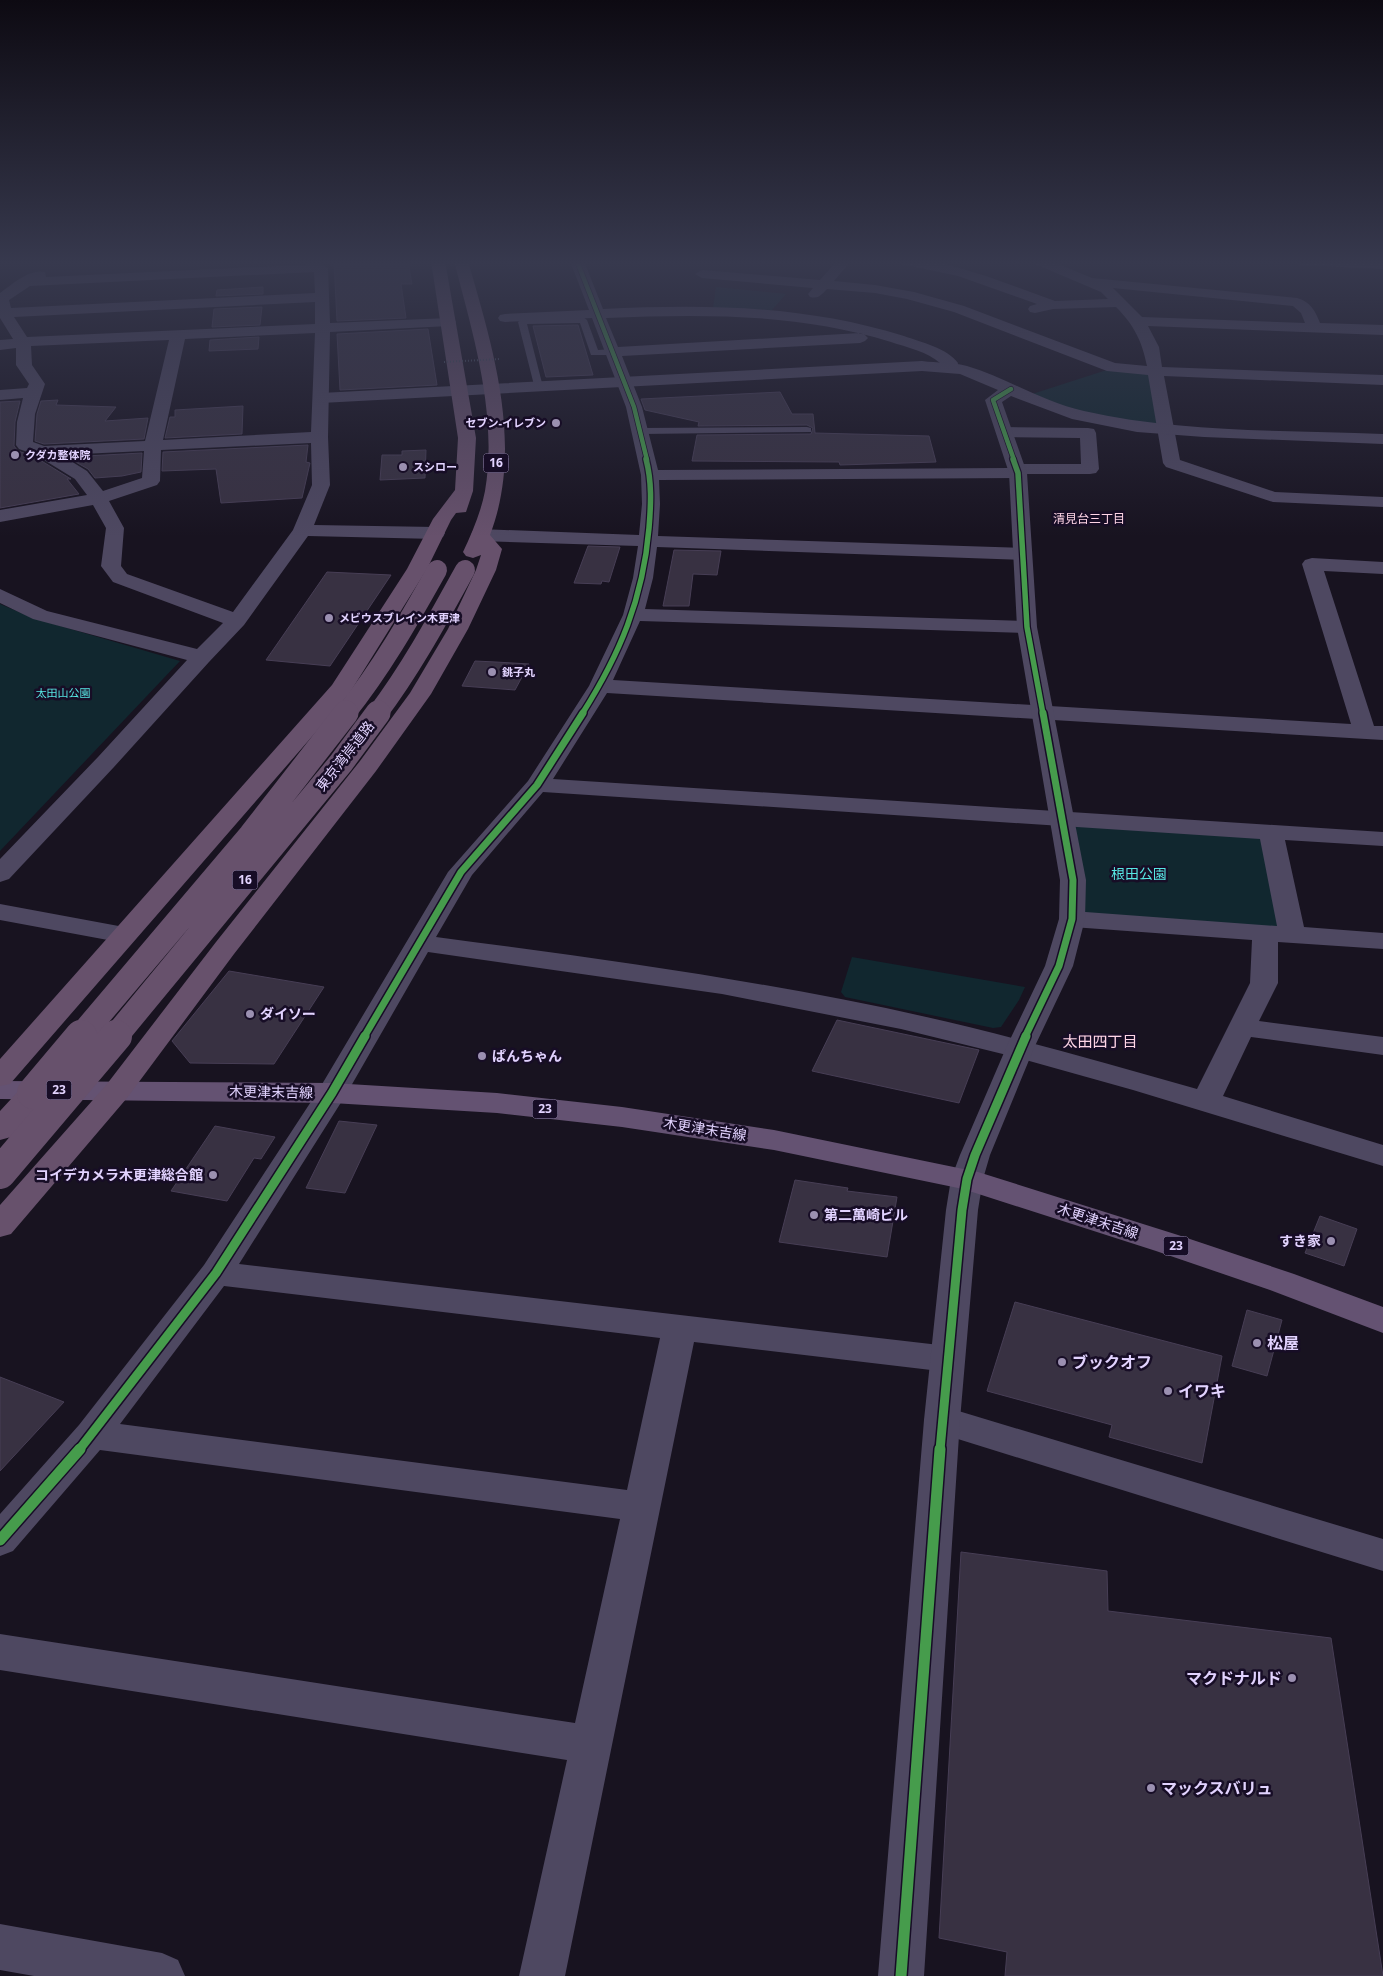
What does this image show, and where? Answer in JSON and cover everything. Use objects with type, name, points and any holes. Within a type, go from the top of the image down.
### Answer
[{"type":"highway","name":"東京湾岸道路","points":[[0,1130],[251,835],[364,690],[405,628],[437,570],[464,491],[467,438],[454,353]]},
{"type":"highway","name":"東京湾岸道路","points":[[0,1173],[110,1044],[341,763],[393,693],[433,629],[465,570],[480,535],[494,490],[497,437],[484,353]]},
{"type":"highway","points":[[0,1077],[341,690],[412,577],[442,519],[464,491]]},
{"type":"highway","name":"16","points":[[0,1226],[117,1091],[224,948],[362,773],[420,694],[458,629],[486,570],[492,549],[480,535]]},
{"type":"main road","name":"木更津末吉線","points":[[0,1090],[332,1093],[497,1103],[622,1117],[774,1140],[967,1179],[1167,1243],[1383,1320]]},
{"type":"street","points":[[23,353],[24,365],[37,384],[33,392],[23,431],[25,445],[42,452],[81,475],[99,498],[115,528],[111,566],[120,578],[237,621]]},
{"type":"street","points":[[0,516],[99,498],[151,481],[153,444],[174,353]]},
{"type":"street","points":[[0,874],[106,762],[201,657],[237,621],[302,530],[322,485],[319,437],[322,353]]},
{"type":"street","points":[[0,1540],[92,1435],[216,1273],[332,1093],[461,872],[537,785],[600,686],[633,614],[643,578],[651,504],[650,475],[634,407],[612,353]]},
{"type":"street","points":[[936,353],[943,356],[950,363],[950,369]]},
{"type":"street","points":[[1073,353],[1113,368],[1383,380]]},
{"type":"street","points":[[1152,353],[1172,463],[1273,497],[1383,502]]},
{"type":"street","points":[[321,398],[922,366],[963,370],[1046,405],[1078,416],[1129,426],[1167,430],[1383,440]]},
{"type":"street","points":[[901,1976],[942,1420],[962,1210],[967,1179],[1020,1048],[1059,966],[1072,919],[1073,880],[1027,627],[1017,471],[993,400],[1011,389]]},
{"type":"street","points":[[0,395],[33,392]]},
{"type":"street","points":[[650,475],[1090,469],[1088,432],[1004,432]]},
{"type":"street","points":[[42,452],[153,444],[319,437]]},
{"type":"street","points":[[302,530],[436,533]]},
{"type":"street","points":[[480,535],[1022,554]]},
{"type":"street","points":[[600,686],[1374,732],[1312,564],[1383,568]]},
{"type":"street","points":[[0,595],[40,615],[201,657]]},
{"type":"street","points":[[633,614],[1027,627]]},
{"type":"street","points":[[537,785],[1383,839]]},
{"type":"street","points":[[1271,832],[1292,935]]},
{"type":"street","points":[[0,912],[124,935]]},
{"type":"street","points":[[1072,919],[1383,941]]},
{"type":"street","points":[[1206,1100],[1264,983],[1265,933]]},
{"type":"street","points":[[421,943],[639,973],[898,1019],[1020,1048],[1206,1100],[1383,1156]]},
{"type":"street","points":[[1242,1027],[1383,1046]]},
{"type":"street","points":[[216,1273],[680,1326],[948,1359]]},
{"type":"street","points":[[542,1976],[680,1326]]},
{"type":"street","points":[[942,1420],[1383,1556]]},
{"type":"street","points":[[92,1435],[642,1507]]},
{"type":"street","points":[[0,1652],[591,1745]]},
{"type":"street","points":[[0,1947],[162,1976]]},
{"type":"lane","points":[[530,353],[538,387]]},
{"type":"lane","points":[[640,431],[807,430]]},
{"type":"path","points":[[444,362],[500,359]]},
{"type":"green space","points":[[1113,368],[1154,371],[1167,430],[1137,427],[1026,396]]},
{"type":"green space","name":"太田山公園","points":[[0,604],[33,618],[180,661],[0,851]]},
{"type":"green space","name":"根田公園","points":[[1066,821],[1264,835],[1286,931],[1079,917]]},
{"type":"green space","points":[[852,957],[1025,987],[1019,1000],[1001,1027],[993,1028],[845,997],[841,992]]},
{"type":"building","points":[[338,353],[432,353],[437,385],[340,390]]},
{"type":"building","points":[[540,353],[586,353],[593,375],[546,377]]},
{"type":"building","points":[[780,392],[792,414],[813,414],[815,433],[929,436],[936,462],[840,465],[839,462],[692,461],[697,435],[811,434],[813,428],[807,425],[698,426],[699,422],[645,410],[641,399]]},
{"type":"building","points":[[58,400],[56,405],[116,407],[105,421],[148,418],[144,439],[44,444],[35,441],[37,414],[41,401]]},
{"type":"building","points":[[20,401],[15,422],[14,446],[18,451],[35,457],[71,479],[67,479],[79,494],[0,508],[0,402]]},
{"type":"building","points":[[243,406],[242,434],[165,438],[170,417],[175,417],[175,410]]},
{"type":"building","points":[[308,445],[306,462],[310,463],[302,498],[221,503],[216,469],[162,471],[163,452]]},
{"type":"building","name":"スシロー","points":[[426,450],[425,478],[380,480],[382,455],[402,455],[402,451]]},
{"type":"building","points":[[142,453],[141,472],[122,476],[95,478],[88,469],[67,457]]},
{"type":"building","points":[[588,546],[620,547],[609,582],[602,581],[601,584],[574,583]]},
{"type":"building","points":[[674,550],[721,551],[717,575],[693,574],[689,606],[663,606]]},
{"type":"building","name":"メビウスブレイン木更津","points":[[327,572],[391,575],[330,666],[266,660]]},
{"type":"building","name":"銚子丸","points":[[475,661],[529,664],[515,690],[462,686]]},
{"type":"building","name":"ダイソー","points":[[229,971],[324,987],[274,1064],[190,1063],[172,1041]]},
{"type":"building","points":[[837,1020],[979,1050],[959,1103],[812,1071]]},
{"type":"building","points":[[339,1121],[377,1125],[345,1193],[306,1188]]},
{"type":"building","name":"コイデカメラ木更津総合館","points":[[215,1126],[275,1137],[261,1159],[254,1158],[227,1201],[171,1191]]},
{"type":"building","points":[[795,1180],[848,1188],[847,1191],[897,1197],[887,1257],[779,1242]]},
{"type":"building","name":"すき家","points":[[1320,1216],[1357,1229],[1344,1266],[1305,1253]]},
{"type":"building","points":[[1015,1302],[1222,1356],[1202,1463],[1109,1437],[1112,1425],[987,1391]]},
{"type":"building","name":"松屋","points":[[1247,1310],[1282,1320],[1267,1376],[1232,1366]]},
{"type":"building","points":[[0,1377],[64,1402],[0,1471]]},
{"type":"building","name":"マックスバリュ","points":[[961,1552],[1107,1571],[1108,1611],[1331,1638],[1383,1976],[1005,1976],[1007,1952],[939,1938]]},
{"type":"cycle path","points":[[0,1540],[92,1435],[216,1273],[332,1093],[461,872],[537,785],[600,686],[633,615],[643,578],[651,504],[650,475],[634,407],[613,353]]},
{"type":"cycle path","points":[[901,1976],[942,1420],[962,1210],[967,1179],[975,1155],[1020,1048],[1059,966],[1072,919],[1073,880],[1027,627],[1018,473],[993,400],[1011,389]]},
{"type":"place","name":"セブン-イレブン","points":[[556,423]]},
{"type":"place","name":"クダカ整体院","points":[[15,455]]},
{"type":"place","name":"スシロー","points":[[403,467]]},
{"type":"place","name":"メビウスブレイン木更津","points":[[329,618]]},
{"type":"place","name":"銚子丸","points":[[492,672]]},
{"type":"place","name":"ダイソー","points":[[250,1014]]},
{"type":"place","name":"ぱんちゃん","points":[[482,1056]]},
{"type":"place","name":"コイデカメラ木更津総合館","points":[[213,1175]]},
{"type":"place","name":"第二萬崎ビル","points":[[814,1215]]},
{"type":"place","name":"すき家","points":[[1331,1241]]},
{"type":"place","name":"松屋","points":[[1257,1343]]},
{"type":"place","name":"ブックオフ","points":[[1062,1362]]},
{"type":"place","name":"イワキ","points":[[1168,1391]]},
{"type":"place","name":"マクドナルド","points":[[1292,1678]]},
{"type":"place","name":"マックスバリュ","points":[[1151,1788]]},
{"type":"district","name":"清見台三丁目","points":[[1089,519]]},
{"type":"district","name":"太田四丁目","points":[[1100,1042]]}]
